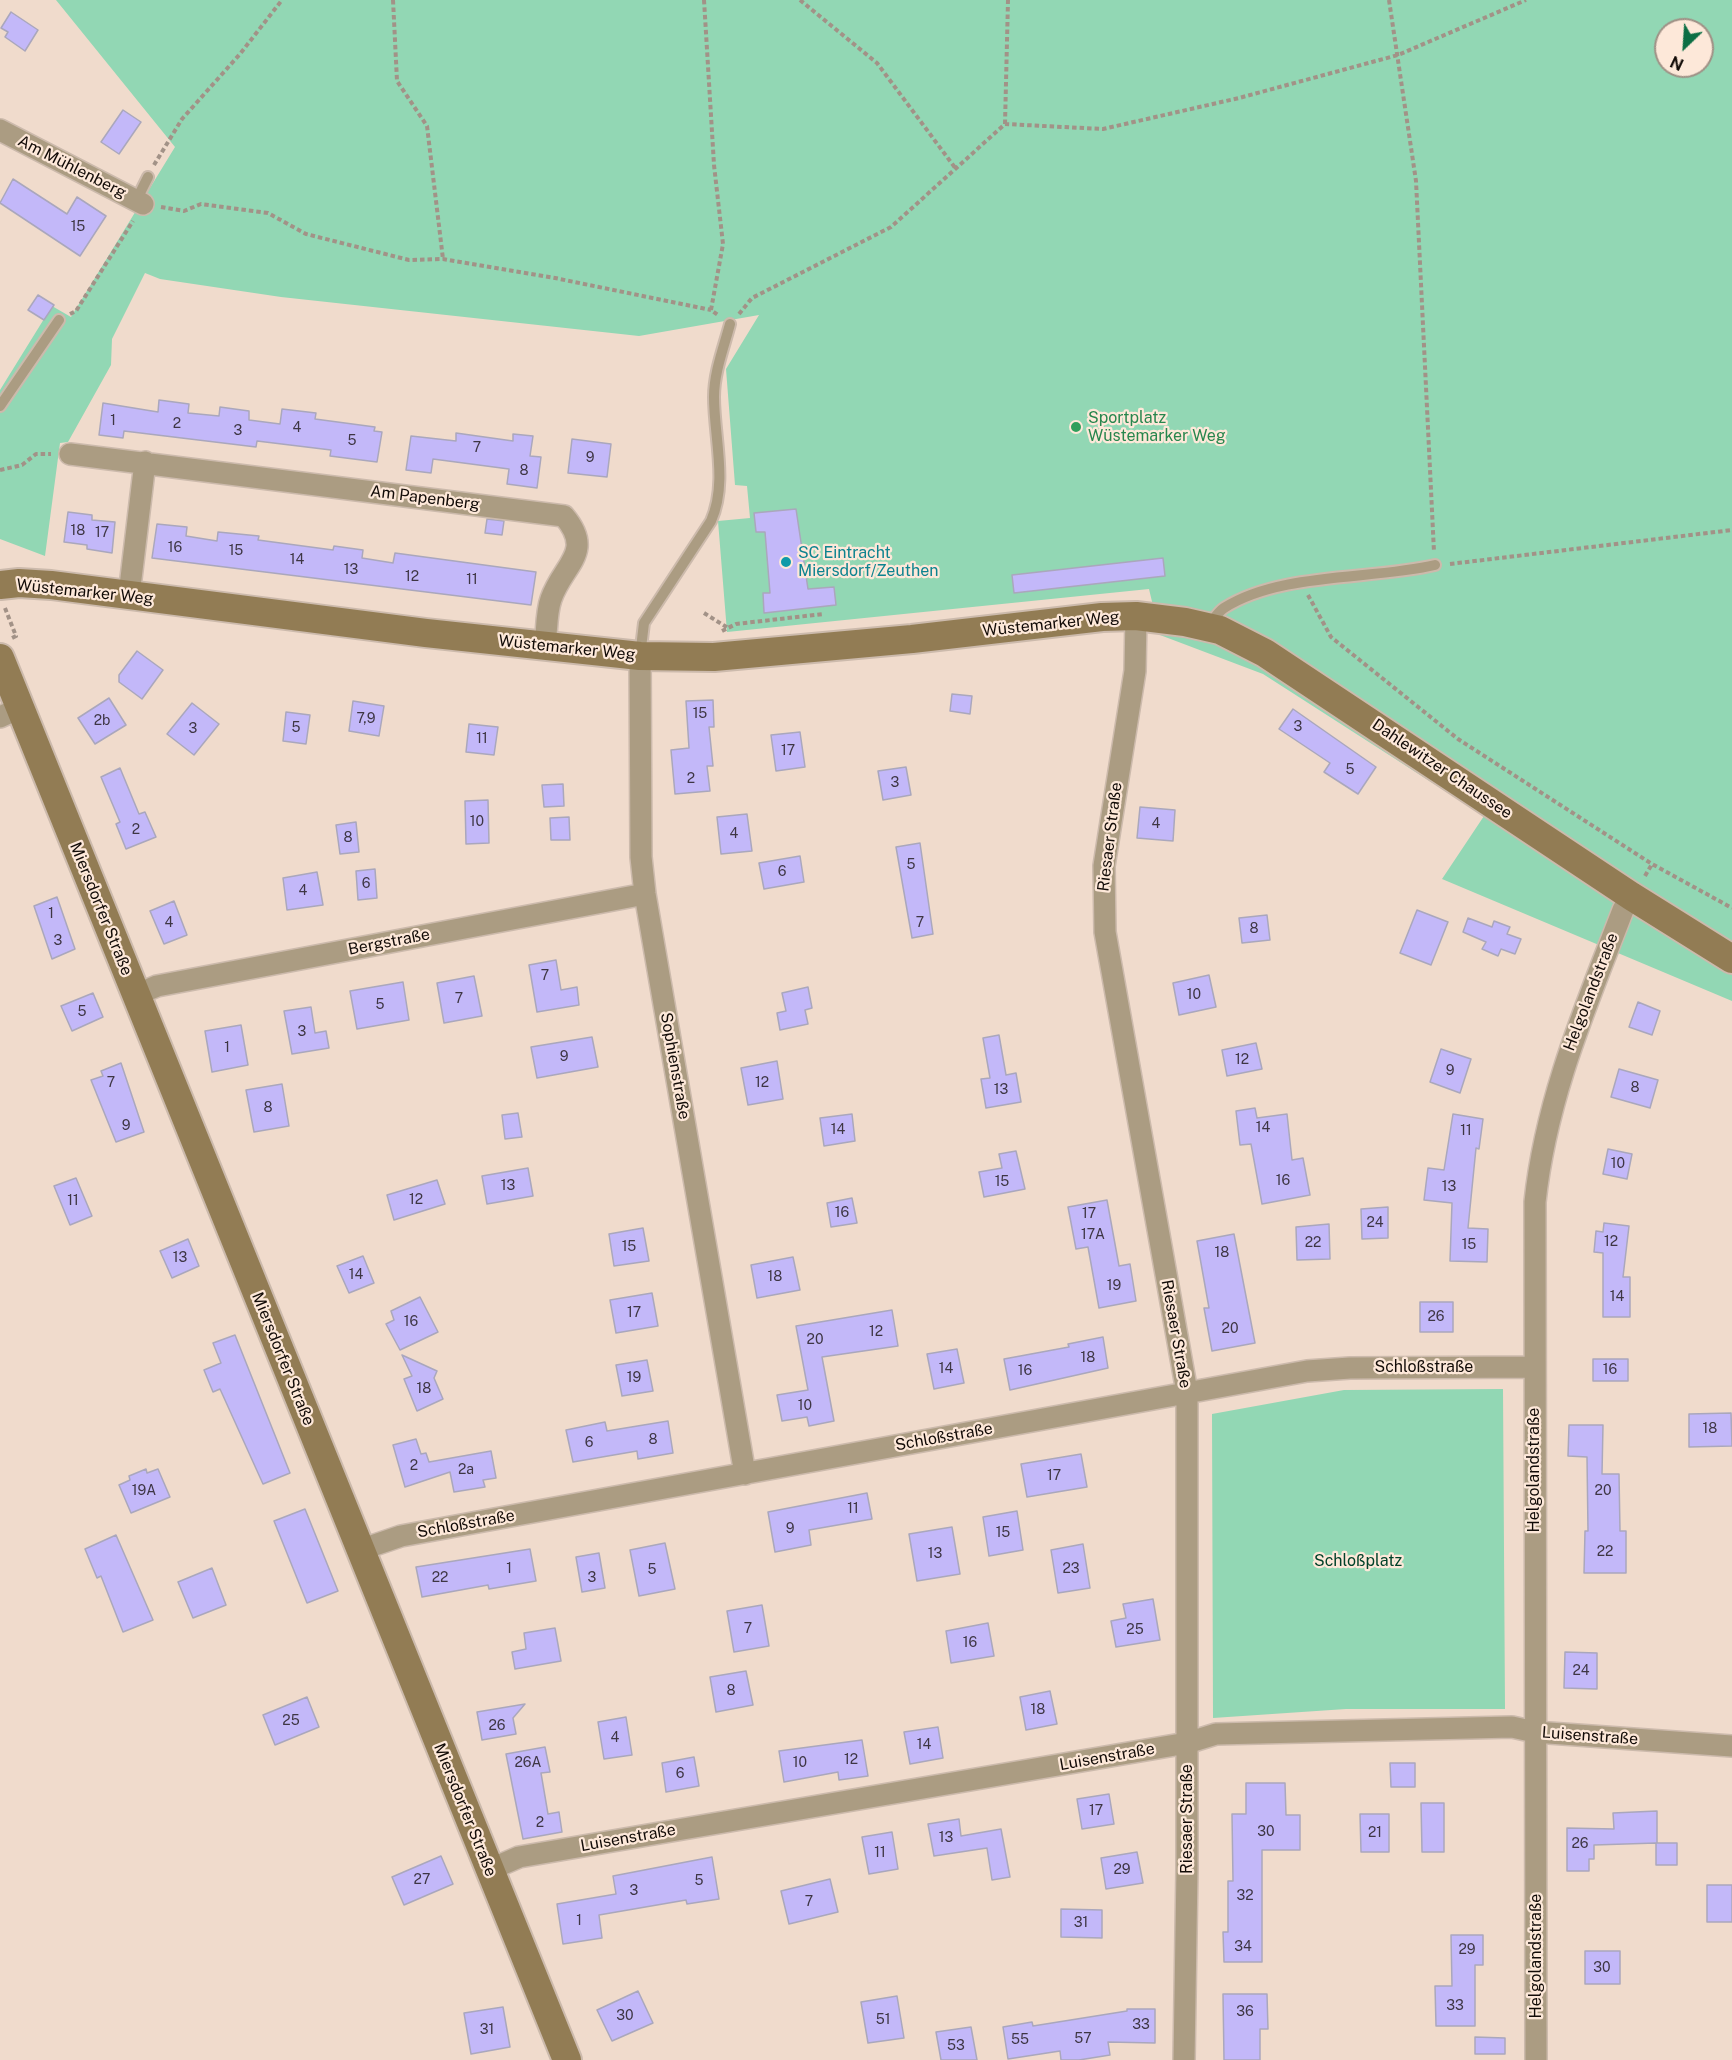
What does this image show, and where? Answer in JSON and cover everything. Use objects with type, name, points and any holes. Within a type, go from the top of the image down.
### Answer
[{"type":"main road","name":"Wüstemarker Weg","points":[[2,596],[30,584],[640,656],[714,657],[912,639],[1102,617],[1136,616]]},
{"type":"main road","name":"Dahlewitzer Chaussee","points":[[1136,616],[1220,630],[1265,653],[1637,887],[1732,959]]},
{"type":"main road","name":"Miersdorfer Straße","points":[[3,649],[10,712],[136,995],[567,2060]]},
{"type":"street","name":"Am Mühlenberg","points":[[0,130],[140,202]]},
{"type":"street","name":"Am Papenberg","points":[[70,454],[564,516],[576,531],[579,547],[550,600],[545,646]]},
{"type":"street","points":[[129,595],[145,462]]},
{"type":"street","name":"Riesaer Straße","points":[[1136,616],[1135,671],[1104,866],[1103,898],[1105,932],[1187,1392],[1184,2060]]},
{"type":"street","name":"Sophienstraße","points":[[640,656],[640,857],[746,1474]]},
{"type":"street","name":"Helgolandstraße","points":[[1536,2060],[1535,1202],[1544,1136],[1563,1066],[1623,910],[1637,887]]},
{"type":"street","name":"Bergstraße","points":[[136,995],[157,986],[645,894]]},
{"type":"street","name":"Schloßstraße","points":[[360,1550],[401,1536],[1307,1371],[1350,1368],[1534,1367]]},
{"type":"street","name":"Luisenstraße","points":[[489,1870],[519,1857],[1187,1743],[1216,1734],[1265,1731],[1512,1727],[1535,1732],[1732,1746]]},
{"type":"lane","points":[[140,202],[148,177]]},
{"type":"lane","points":[[0,406],[59,320]]},
{"type":"lane","points":[[640,656],[644,622],[711,521],[717,507],[719,465],[714,394],[730,324]]},
{"type":"lane","points":[[1207,627],[1222,609],[1251,595],[1301,583],[1435,565]]},
{"type":"path","points":[[148,177],[182,118],[240,54],[282,0]]},
{"type":"path","points":[[393,0],[397,81],[427,126],[443,259]]},
{"type":"path","points":[[704,0],[714,165],[723,244],[711,310]]},
{"type":"path","points":[[800,0],[877,63],[956,169]]},
{"type":"path","points":[[1005,124],[1008,0]]},
{"type":"path","points":[[1389,0],[1416,181],[1435,565],[1732,530]]},
{"type":"path","points":[[59,320],[75,311],[140,202],[184,211],[201,204],[268,213],[306,234],[337,243],[409,260],[443,259],[555,278],[711,310],[730,324],[752,298],[891,227],[1005,124],[1103,129],[1239,98],[1398,55],[1526,0]]},
{"type":"path","points":[[0,470],[22,465],[36,454],[70,454]]},
{"type":"path","points":[[1301,583],[1331,637],[1458,739],[1652,864],[1732,908]]},
{"type":"path","points":[[2,596],[16,636],[3,649]]},
{"type":"path","points":[[704,613],[728,628]]},
{"type":"path","points":[[718,632],[736,624],[823,614]]},
{"type":"path","points":[[1637,887],[1652,864]]},
{"type":"green space","points":[[56,0],[1732,0],[1732,1001],[1442,879],[1484,816],[1263,674],[1160,635],[1149,589],[727,632],[718,521],[750,518],[747,486],[735,485],[726,369],[759,315],[639,336],[281,297],[160,279],[145,273],[112,339],[111,365],[68,442],[60,443],[45,556],[0,539],[0,390],[52,306],[71,317],[175,147]]},
{"type":"green space","name":"Schloßplatz","points":[[1503,1389],[1505,1709],[1346,1709],[1213,1718],[1212,1414],[1344,1390]]},
{"type":"building","points":[[11,12],[38,30],[25,51],[5,37],[8,32],[1,28]]},
{"type":"building","points":[[123,110],[141,122],[119,154],[101,142]]},
{"type":"building","points":[[13,179],[67,214],[77,197],[106,216],[80,256],[0,203]]},
{"type":"building","points":[[38,295],[54,305],[44,320],[28,310]]},
{"type":"building","points":[[159,400],[189,404],[188,413],[219,416],[220,407],[249,411],[249,420],[280,424],[282,409],[316,413],[315,419],[375,427],[374,431],[382,432],[377,462],[330,456],[331,450],[257,441],[256,447],[124,431],[123,438],[99,435],[103,403],[158,412]]},
{"type":"building","points":[[456,433],[513,441],[513,434],[533,436],[530,456],[541,457],[537,488],[507,484],[509,469],[433,459],[431,473],[406,470],[411,436],[456,441]]},
{"type":"building","points":[[572,439],[611,444],[607,477],[568,473]]},
{"type":"building","name":"SC Eintracht Miersdorf/Zeuthen","points":[[796,509],[808,589],[834,587],[836,605],[764,613],[763,593],[770,593],[765,532],[756,532],[754,513]]},
{"type":"building","points":[[68,512],[92,515],[92,520],[115,522],[112,553],[87,549],[87,545],[64,542]]},
{"type":"building","points":[[487,519],[504,521],[502,535],[485,533]]},
{"type":"building","points":[[157,524],[187,527],[186,536],[217,541],[218,532],[259,536],[258,540],[333,550],[334,546],[363,550],[362,558],[393,563],[395,553],[536,572],[531,605],[152,558]]},
{"type":"building","points":[[1163,558],[1165,576],[1014,593],[1012,575]]},
{"type":"building","points":[[137,651],[163,670],[142,699],[119,682],[119,675]]},
{"type":"building","points":[[952,694],[972,696],[970,714],[950,711]]},
{"type":"building","points":[[109,698],[126,725],[95,744],[78,718]]},
{"type":"building","points":[[713,700],[714,727],[709,727],[713,766],[707,766],[710,791],[675,794],[671,750],[689,748],[686,701]]},
{"type":"building","points":[[353,701],[384,706],[379,736],[349,731]]},
{"type":"building","points":[[192,703],[219,724],[194,755],[167,734]]},
{"type":"building","points":[[1293,709],[1376,767],[1358,794],[1324,772],[1330,763],[1279,729]]},
{"type":"building","points":[[286,712],[310,715],[306,744],[283,741]]},
{"type":"building","points":[[469,724],[498,727],[494,755],[466,752]]},
{"type":"building","points":[[800,732],[805,767],[776,771],[771,735]]},
{"type":"building","points":[[906,767],[911,795],[883,800],[878,771]]},
{"type":"building","points":[[120,768],[139,814],[145,812],[156,837],[126,849],[116,824],[120,822],[101,777]]},
{"type":"building","points":[[563,784],[564,806],[544,807],[542,785]]},
{"type":"building","points":[[488,800],[489,843],[466,844],[465,801]]},
{"type":"building","points":[[1140,807],[1175,810],[1173,841],[1137,838]]},
{"type":"building","points":[[747,814],[752,851],[721,854],[717,817]]},
{"type":"building","points":[[569,817],[570,840],[551,840],[550,818]]},
{"type":"building","points":[[356,822],[359,852],[340,854],[336,825]]},
{"type":"building","points":[[920,843],[933,934],[912,938],[896,847]]},
{"type":"building","points":[[800,856],[804,882],[764,889],[759,863]]},
{"type":"building","points":[[375,869],[377,898],[358,900],[356,871]]},
{"type":"building","points":[[317,872],[323,905],[287,910],[283,878]]},
{"type":"building","points":[[57,897],[75,949],[52,959],[34,906]]},
{"type":"building","points":[[174,901],[187,935],[164,944],[150,911]]},
{"type":"building","points":[[1417,910],[1448,922],[1431,965],[1400,953]]},
{"type":"building","points":[[1267,915],[1270,940],[1242,943],[1239,918]]},
{"type":"building","points":[[1468,918],[1492,927],[1494,921],[1510,927],[1507,934],[1521,939],[1515,954],[1501,949],[1498,956],[1482,949],[1486,942],[1463,932]]},
{"type":"building","points":[[556,960],[561,990],[577,987],[579,1005],[537,1012],[529,965]]},
{"type":"building","points":[[1209,975],[1216,1007],[1179,1015],[1173,983]]},
{"type":"building","points":[[474,976],[482,1016],[444,1023],[437,983]]},
{"type":"building","points":[[403,982],[409,1020],[357,1029],[350,991]]},
{"type":"building","points":[[808,987],[812,1008],[805,1010],[808,1024],[780,1030],[777,1013],[786,1011],[782,993]]},
{"type":"building","points":[[93,993],[103,1017],[72,1031],[61,1006]]},
{"type":"building","points":[[1638,1002],[1660,1011],[1652,1035],[1629,1027]]},
{"type":"building","points":[[311,1007],[315,1033],[326,1031],[329,1048],[292,1054],[284,1011]]},
{"type":"building","points":[[241,1025],[248,1065],[212,1072],[205,1031]]},
{"type":"building","points":[[999,1035],[1006,1075],[1016,1073],[1021,1102],[986,1108],[981,1079],[990,1078],[983,1038]]},
{"type":"building","points":[[592,1037],[598,1067],[537,1078],[531,1047]]},
{"type":"building","points":[[1256,1043],[1262,1069],[1227,1076],[1222,1050]]},
{"type":"building","points":[[1441,1049],[1471,1059],[1460,1093],[1430,1082]]},
{"type":"building","points":[[777,1061],[783,1099],[748,1105],[741,1068]]},
{"type":"building","points":[[121,1063],[144,1132],[116,1142],[91,1080],[103,1076],[101,1071]]},
{"type":"building","points":[[1619,1069],[1658,1080],[1650,1108],[1611,1097]]},
{"type":"building","points":[[282,1084],[289,1126],[254,1132],[246,1090]]},
{"type":"building","points":[[1255,1108],[1257,1118],[1287,1114],[1292,1160],[1303,1158],[1310,1195],[1262,1204],[1251,1144],[1240,1145],[1236,1111]]},
{"type":"building","points":[[518,1113],[522,1137],[505,1139],[502,1115]]},
{"type":"building","points":[[852,1114],[855,1141],[824,1146],[820,1118]]},
{"type":"building","points":[[1453,1114],[1483,1119],[1479,1149],[1476,1148],[1468,1228],[1488,1229],[1487,1262],[1450,1261],[1452,1203],[1424,1200],[1428,1168],[1444,1170]]},
{"type":"building","points":[[1608,1149],[1632,1154],[1627,1179],[1603,1174]]},
{"type":"building","points":[[1016,1151],[1025,1189],[984,1197],[979,1172],[1002,1168],[999,1154]]},
{"type":"building","points":[[528,1168],[533,1196],[487,1204],[482,1176]]},
{"type":"building","points":[[76,1178],[92,1216],[70,1225],[54,1186]]},
{"type":"building","points":[[437,1180],[445,1204],[394,1220],[387,1195]]},
{"type":"building","points":[[852,1198],[857,1223],[831,1227],[827,1203]]},
{"type":"building","points":[[1107,1200],[1119,1266],[1130,1264],[1136,1301],[1099,1308],[1088,1247],[1076,1249],[1068,1207]]},
{"type":"building","points":[[1388,1207],[1388,1238],[1362,1239],[1361,1209]]},
{"type":"building","points":[[1604,1223],[1629,1226],[1623,1277],[1630,1277],[1630,1317],[1603,1317],[1603,1253],[1594,1252],[1596,1231],[1603,1232]]},
{"type":"building","points":[[1329,1224],[1330,1259],[1297,1260],[1296,1227]]},
{"type":"building","points":[[643,1228],[649,1261],[614,1266],[609,1234]]},
{"type":"building","points":[[1234,1234],[1255,1343],[1212,1351],[1204,1308],[1209,1308],[1197,1241]]},
{"type":"building","points":[[188,1239],[199,1266],[172,1278],[160,1251]]},
{"type":"building","points":[[363,1256],[374,1283],[349,1293],[337,1266]]},
{"type":"building","points":[[793,1257],[800,1290],[757,1298],[751,1265]]},
{"type":"building","points":[[652,1293],[658,1326],[616,1333],[610,1300]]},
{"type":"building","points":[[420,1297],[438,1332],[400,1350],[386,1324],[394,1320],[391,1311]]},
{"type":"building","points":[[1420,1302],[1453,1302],[1453,1332],[1420,1332]]},
{"type":"building","points":[[892,1310],[898,1346],[822,1357],[834,1421],[809,1426],[807,1417],[782,1421],[777,1395],[808,1390],[796,1326]]},
{"type":"building","points":[[235,1335],[290,1473],[263,1484],[220,1389],[213,1392],[204,1370],[221,1363],[213,1343]]},
{"type":"building","points":[[1103,1337],[1108,1368],[1010,1390],[1004,1359],[1069,1347],[1068,1344]]},
{"type":"building","points":[[957,1349],[964,1383],[934,1389],[927,1354]]},
{"type":"building","points":[[402,1355],[437,1371],[434,1378],[443,1399],[417,1411],[404,1379],[412,1376]]},
{"type":"building","points":[[1593,1359],[1628,1359],[1628,1381],[1593,1381]]},
{"type":"building","points":[[647,1360],[653,1391],[622,1396],[616,1365]]},
{"type":"building","points":[[1731,1413],[1732,1446],[1689,1447],[1689,1414]]},
{"type":"building","points":[[668,1421],[673,1453],[638,1459],[637,1451],[573,1462],[566,1430],[605,1422],[607,1431]]},
{"type":"building","points":[[1569,1425],[1603,1425],[1602,1474],[1619,1474],[1620,1531],[1626,1531],[1626,1573],[1584,1573],[1585,1531],[1588,1531],[1587,1457],[1568,1456]]},
{"type":"building","points":[[416,1439],[421,1454],[426,1453],[429,1462],[491,1451],[496,1478],[483,1480],[485,1487],[454,1492],[450,1472],[405,1487],[393,1445]]},
{"type":"building","points":[[1081,1454],[1087,1487],[1027,1497],[1021,1464]]},
{"type":"building","points":[[146,1469],[147,1473],[158,1469],[170,1497],[131,1513],[119,1485],[130,1480],[129,1476]]},
{"type":"building","points":[[867,1493],[872,1519],[809,1530],[811,1545],[775,1552],[768,1512]]},
{"type":"building","points":[[305,1509],[338,1591],[307,1603],[274,1521]]},
{"type":"building","points":[[1017,1511],[1023,1550],[989,1556],[983,1517]]},
{"type":"building","points":[[952,1527],[960,1574],[917,1581],[909,1534]]},
{"type":"building","points":[[116,1535],[153,1620],[123,1632],[101,1576],[97,1578],[85,1549]]},
{"type":"building","points":[[665,1543],[675,1589],[639,1596],[630,1550]]},
{"type":"building","points":[[1083,1544],[1090,1588],[1058,1593],[1051,1550]]},
{"type":"building","points":[[530,1549],[536,1581],[489,1589],[488,1585],[422,1597],[416,1567]]},
{"type":"building","points":[[599,1553],[605,1588],[582,1592],[576,1557]]},
{"type":"building","points":[[212,1568],[226,1605],[193,1618],[178,1582]]},
{"type":"building","points":[[1153,1599],[1160,1640],[1116,1647],[1111,1621],[1126,1618],[1123,1604]]},
{"type":"building","points":[[762,1605],[769,1646],[734,1652],[727,1611]]},
{"type":"building","points":[[988,1623],[994,1656],[951,1663],[946,1631]]},
{"type":"building","points":[[555,1628],[561,1661],[515,1669],[512,1652],[526,1649],[524,1633]]},
{"type":"building","points":[[1565,1652],[1597,1653],[1597,1689],[1564,1688]]},
{"type":"building","points":[[746,1671],[753,1705],[716,1712],[710,1677]]},
{"type":"building","points":[[1050,1691],[1057,1724],[1026,1730],[1020,1697]]},
{"type":"building","points":[[307,1697],[319,1727],[275,1745],[263,1715]]},
{"type":"building","points":[[525,1704],[513,1718],[516,1734],[482,1740],[477,1712]]},
{"type":"building","points":[[626,1717],[632,1755],[604,1759],[598,1722]]},
{"type":"building","points":[[938,1727],[943,1758],[910,1764],[904,1732]]},
{"type":"building","points":[[862,1740],[868,1776],[839,1780],[838,1772],[784,1782],[779,1751]]},
{"type":"building","points":[[545,1747],[550,1772],[541,1773],[548,1814],[559,1812],[562,1832],[523,1839],[506,1754]]},
{"type":"building","points":[[694,1757],[699,1786],[666,1792],[662,1763]]},
{"type":"building","points":[[1390,1763],[1415,1763],[1415,1787],[1391,1787]]},
{"type":"building","points":[[1246,1783],[1285,1783],[1286,1815],[1300,1815],[1300,1850],[1262,1850],[1262,1962],[1224,1962],[1223,1932],[1228,1932],[1228,1881],[1233,1881],[1232,1814],[1246,1814]]},
{"type":"building","points":[[1109,1794],[1114,1824],[1082,1829],[1077,1799]]},
{"type":"building","points":[[1421,1803],[1444,1803],[1444,1852],[1422,1852]]},
{"type":"building","points":[[1657,1811],[1657,1843],[1677,1843],[1677,1865],[1656,1865],[1656,1843],[1594,1845],[1594,1859],[1589,1859],[1589,1871],[1567,1871],[1567,1828],[1614,1829],[1613,1813]]},
{"type":"building","points":[[1360,1814],[1389,1814],[1389,1852],[1361,1852]]},
{"type":"building","points":[[959,1819],[961,1836],[1001,1829],[1010,1877],[992,1880],[987,1848],[934,1856],[928,1824]]},
{"type":"building","points":[[892,1832],[898,1869],[869,1874],[862,1837]]},
{"type":"building","points":[[1137,1852],[1143,1883],[1106,1889],[1101,1858]]},
{"type":"building","points":[[441,1856],[453,1884],[404,1905],[392,1877]]},
{"type":"building","points":[[712,1857],[719,1899],[687,1904],[686,1900],[599,1915],[602,1938],[563,1944],[557,1904],[616,1894],[613,1876]]},
{"type":"building","points":[[830,1879],[838,1912],[789,1924],[781,1891]]},
{"type":"building","points":[[1707,1885],[1732,1885],[1732,1922],[1707,1922]]},
{"type":"building","points":[[1061,1909],[1102,1910],[1102,1938],[1061,1937]]},
{"type":"building","points":[[1451,1935],[1483,1935],[1483,1965],[1475,1965],[1475,2026],[1436,2026],[1435,1986],[1452,1986]]},
{"type":"building","points":[[1585,1951],[1620,1951],[1620,1984],[1585,1984]]},
{"type":"building","points":[[638,1991],[653,2023],[612,2041],[597,2010]]},
{"type":"building","points":[[1223,1994],[1267,1994],[1268,2029],[1260,2029],[1260,2060],[1224,2060]]},
{"type":"building","points":[[897,1996],[904,2038],[868,2043],[861,2002]]},
{"type":"building","points":[[503,2007],[510,2047],[471,2054],[464,2013]]},
{"type":"building","points":[[1127,2009],[1155,2009],[1155,2043],[1108,2042],[1110,2055],[1079,2060],[1061,2060],[1060,2051],[1008,2059],[1003,2027],[1032,2022],[1033,2026],[1127,2011]]},
{"type":"building","points":[[971,2027],[977,2060],[941,2060],[936,2032]]},
{"type":"building","points":[[1475,2037],[1505,2038],[1505,2054],[1475,2054]]},
{"type":"place","name":"Sportplatz Wüstemarker Weg","points":[[1076,427]]},
{"type":"place","name":"SC Eintracht Miersdorf/Zeuthen","points":[[786,562]]}]
